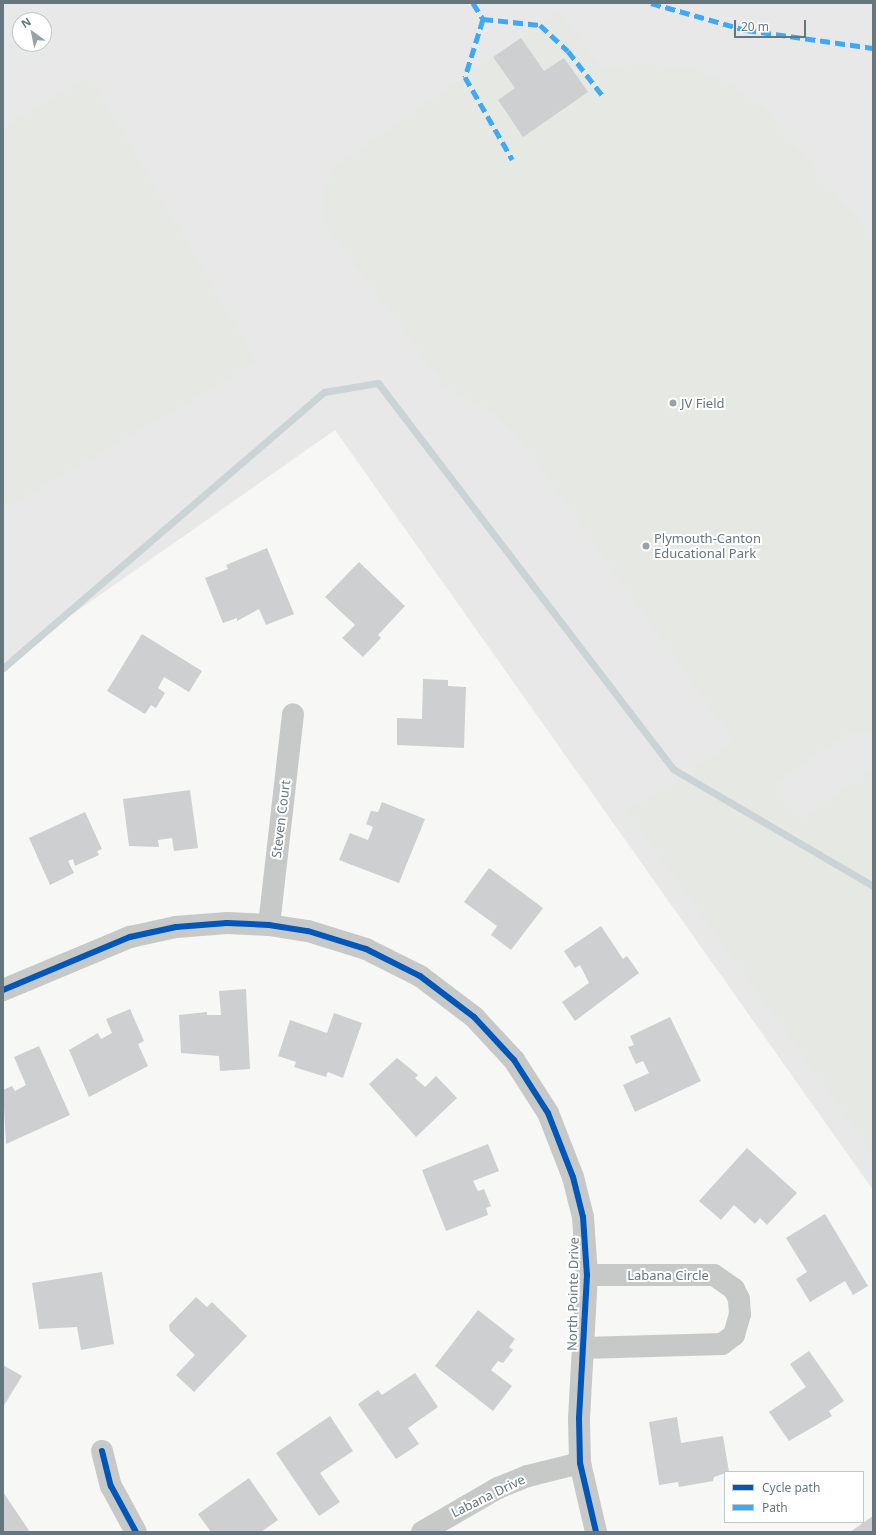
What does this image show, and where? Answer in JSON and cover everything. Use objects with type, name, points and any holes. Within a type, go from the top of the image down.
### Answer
[{"type":"street","name":"Steven Court","points":[[269,925],[293,714]]},
{"type":"street","name":"North Pointe Drive","points":[[3,990],[130,937],[176,927],[227,923],[269,925],[337,938],[394,961],[446,993],[495,1038],[532,1086],[563,1147],[583,1217],[587,1275],[579,1419],[580,1463],[596,1532]]},
{"type":"street","name":"Labana Circle","points":[[584,1348],[722,1344],[734,1335],[740,1314],[734,1289],[714,1275],[587,1275]]},
{"type":"street","points":[[102,1451],[111,1486],[136,1532]]},
{"type":"street","name":"Labana Drive","points":[[422,1532],[498,1488],[528,1476],[580,1463]]},
{"type":"shaded area","name":"Plymouth-Canton Educational Park","points":[[3,3],[873,3],[873,1190],[335,430],[3,663]]},
{"type":"shaded area","name":"JV Field","points":[[559,12],[602,69],[642,63],[691,69],[727,83],[763,108],[873,238],[873,730],[846,734],[773,784],[805,819],[873,767],[873,1153],[628,812],[735,742],[517,434],[485,408],[446,387],[329,230],[322,216],[323,195],[334,168]]},
{"type":"shaded area","points":[[90,77],[256,362],[3,509],[3,128]]},
{"type":"building","points":[[521,38],[544,71],[564,58],[588,92],[523,137],[498,100],[515,88],[493,57]]},
{"type":"building","points":[[267,548],[294,614],[266,625],[259,609],[237,621],[237,618],[223,623],[205,578],[228,569],[226,565]]},
{"type":"building","points":[[359,562],[405,606],[378,635],[381,638],[363,657],[342,638],[355,625],[325,597]]},
{"type":"building","points":[[142,634],[202,671],[189,692],[164,677],[158,688],[165,693],[156,708],[151,705],[145,714],[107,691]]},
{"type":"building","points":[[423,679],[448,680],[448,686],[466,687],[464,748],[397,745],[397,718],[422,719]]},
{"type":"building","points":[[190,790],[198,848],[174,851],[172,838],[158,840],[159,847],[129,846],[123,799]]},
{"type":"building","points":[[382,802],[425,819],[399,883],[339,860],[350,833],[368,840],[373,827],[366,824],[371,811],[378,812]]},
{"type":"building","points":[[85,812],[102,849],[97,851],[99,855],[75,866],[73,859],[68,861],[74,873],[50,885],[29,838]]},
{"type":"building","points":[[489,868],[543,908],[511,950],[491,935],[497,926],[464,902]]},
{"type":"building","points":[[601,926],[623,959],[627,956],[639,973],[575,1021],[562,1002],[589,983],[580,965],[575,968],[564,951]]},
{"type":"building","points":[[246,989],[250,1069],[220,1071],[219,1056],[181,1053],[179,1015],[207,1012],[207,1015],[221,1015],[219,991]]},
{"type":"building","points":[[130,1009],[144,1041],[138,1044],[148,1066],[89,1097],[69,1050],[98,1033],[101,1039],[112,1033],[106,1019]]},
{"type":"building","points":[[334,1013],[362,1023],[343,1078],[328,1072],[326,1077],[294,1067],[296,1062],[278,1056],[290,1020],[327,1033]]},
{"type":"building","points":[[670,1017],[701,1081],[635,1112],[623,1085],[649,1073],[643,1061],[636,1064],[628,1047],[634,1045],[630,1036]]},
{"type":"building","points":[[39,1046],[70,1115],[6,1144],[3,1090],[12,1086],[15,1091],[26,1085],[14,1057]]},
{"type":"building","points":[[397,1058],[418,1075],[415,1078],[425,1087],[436,1076],[457,1098],[416,1137],[369,1084]]},
{"type":"building","points":[[488,1144],[499,1171],[473,1181],[478,1191],[484,1189],[491,1206],[486,1208],[488,1215],[446,1231],[422,1170]]},
{"type":"building","points":[[747,1148],[797,1193],[767,1225],[760,1218],[755,1224],[734,1205],[721,1220],[699,1201]]},
{"type":"building","points":[[825,1214],[868,1286],[853,1295],[845,1281],[810,1302],[796,1279],[807,1272],[786,1238]]},
{"type":"building","points":[[102,1272],[114,1344],[81,1350],[77,1327],[39,1329],[32,1283]]},
{"type":"building","points":[[196,1297],[207,1307],[212,1302],[247,1336],[194,1392],[176,1375],[195,1355],[170,1331],[169,1325]]},
{"type":"building","points":[[478,1310],[515,1339],[509,1347],[513,1350],[503,1363],[498,1361],[491,1370],[512,1386],[493,1411],[435,1366]]},
{"type":"building","points":[[809,1351],[844,1401],[829,1411],[832,1416],[789,1441],[769,1412],[806,1387],[790,1364]]},
{"type":"building","points":[[3,1365],[22,1376],[3,1407]]},
{"type":"building","points":[[415,1373],[438,1407],[408,1428],[419,1444],[396,1459],[358,1404],[378,1390],[382,1395]]},
{"type":"building","points":[[330,1416],[353,1451],[320,1473],[340,1502],[319,1516],[276,1453]]},
{"type":"building","points":[[677,1417],[681,1443],[723,1436],[729,1471],[724,1471],[724,1474],[714,1477],[713,1481],[679,1487],[678,1482],[659,1485],[649,1422]]},
{"type":"building","points":[[249,1478],[278,1520],[261,1532],[211,1532],[198,1514]]},
{"type":"building","points":[[3,1492],[30,1532],[3,1532]]},
{"type":"building","points":[[873,1516],[873,1532],[850,1532],[864,1523]]},
{"type":"waterway","points":[[3,668],[324,392],[378,383],[673,769],[873,886]]},
{"type":"marked path","points":[[473,3],[483,19],[465,77],[512,159]]},
{"type":"marked path","points":[[651,3],[746,30],[873,48]]},
{"type":"marked path","points":[[483,19],[540,25],[568,51],[602,95]]},
{"type":"cycle path","points":[[3,990],[130,937],[176,927],[227,923],[269,925],[308,931],[366,949],[420,976],[474,1017],[514,1060],[548,1113],[573,1177],[583,1217],[587,1275],[579,1419],[580,1463],[596,1532]]},
{"type":"cycle path","points":[[102,1451],[111,1486],[136,1532]]},
{"type":"place","name":"JV Field","points":[[673,403]]},
{"type":"place","name":"Plymouth-Canton Educational Park","points":[[646,546]]}]
